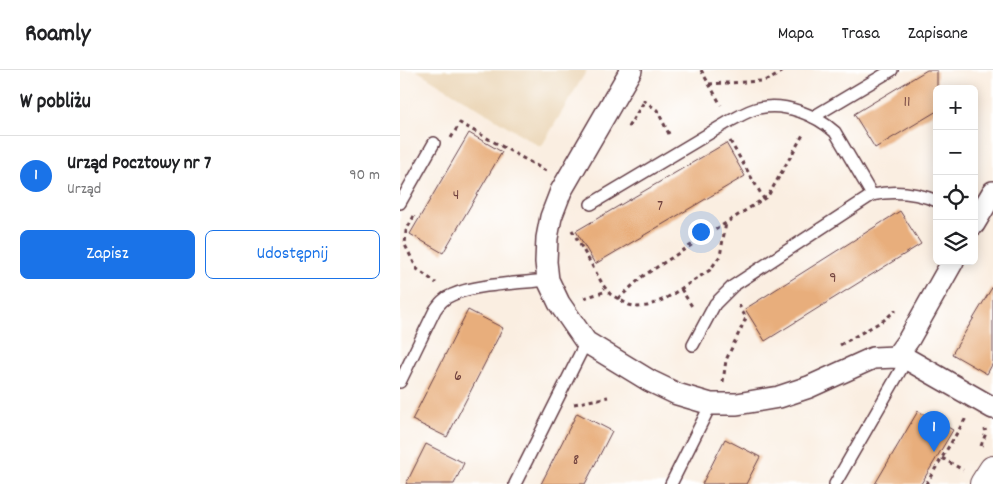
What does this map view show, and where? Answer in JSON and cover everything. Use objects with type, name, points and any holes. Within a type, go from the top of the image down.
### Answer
[{"type":"main road","points":[[974,478],[993,470]]},
{"type":"street","points":[[631,70],[561,190],[551,217],[547,238],[546,262],[548,280],[559,303],[586,342],[650,381],[677,394],[711,404],[737,404],[779,397],[818,383],[873,358],[902,358],[993,408]]},
{"type":"street","points":[[976,220],[993,192]]},
{"type":"street","points":[[902,358],[909,339],[951,265]]},
{"type":"lane","points":[[813,118],[892,70]]},
{"type":"lane","points":[[591,204],[748,112],[772,106],[793,110],[813,118],[835,132],[872,195]]},
{"type":"lane","points":[[400,203],[434,143]]},
{"type":"lane","points":[[693,345],[715,304],[733,286],[872,195],[898,192],[919,194],[933,199]]},
{"type":"lane","points":[[400,382],[435,310],[442,301],[451,295],[466,290],[548,280]]},
{"type":"lane","points":[[515,484],[586,342]]},
{"type":"lane","points":[[835,484],[902,358]]},
{"type":"lane","points":[[671,484],[711,404]]},
{"type":"path","points":[[701,70],[764,199]]},
{"type":"path","points":[[709,84],[756,82],[772,78],[785,70]]},
{"type":"path","points":[[642,96],[644,102],[657,110],[671,138]]},
{"type":"path","points":[[623,134],[644,102]]},
{"type":"path","points":[[618,299],[643,276],[764,199],[773,188],[813,118]]},
{"type":"path","points":[[451,138],[460,123],[551,174]]},
{"type":"path","points":[[568,228],[573,231],[610,294],[630,306],[647,306],[664,300],[703,276],[716,264],[720,256],[726,223]]},
{"type":"path","points":[[406,247],[417,269]]},
{"type":"path","points":[[582,299],[607,290]]},
{"type":"path","points":[[729,383],[722,388],[724,366],[746,318],[738,303]]},
{"type":"path","points":[[838,346],[884,320],[898,308]]},
{"type":"path","points":[[573,405],[608,397]]},
{"type":"path","points":[[926,484],[966,418]]},
{"type":"path","points":[[942,458],[974,478]]},
{"type":"shaded area","points":[[416,70],[587,70],[541,147]]},
{"type":"building","points":[[927,70],[937,70],[937,85],[933,85],[933,113],[875,148],[854,114]]},
{"type":"building","points":[[469,133],[502,152],[443,253],[410,234]]},
{"type":"building","points":[[726,143],[745,176],[595,264],[576,231]]},
{"type":"building","points":[[900,211],[921,244],[765,341],[745,309]]},
{"type":"building","points":[[993,286],[993,363],[987,374],[952,354]]},
{"type":"building","points":[[468,310],[503,328],[447,437],[412,420]]},
{"type":"building","points":[[918,411],[953,430],[921,484],[875,484]]},
{"type":"building","points":[[577,413],[612,431],[585,484],[541,484]]},
{"type":"building","points":[[725,439],[760,457],[746,484],[702,484]]},
{"type":"building","points":[[426,444],[464,463],[454,484],[406,484]]},
{"type":"place","name":"Urząd Pocztowy nr 7","points":[[934,452]]}]
